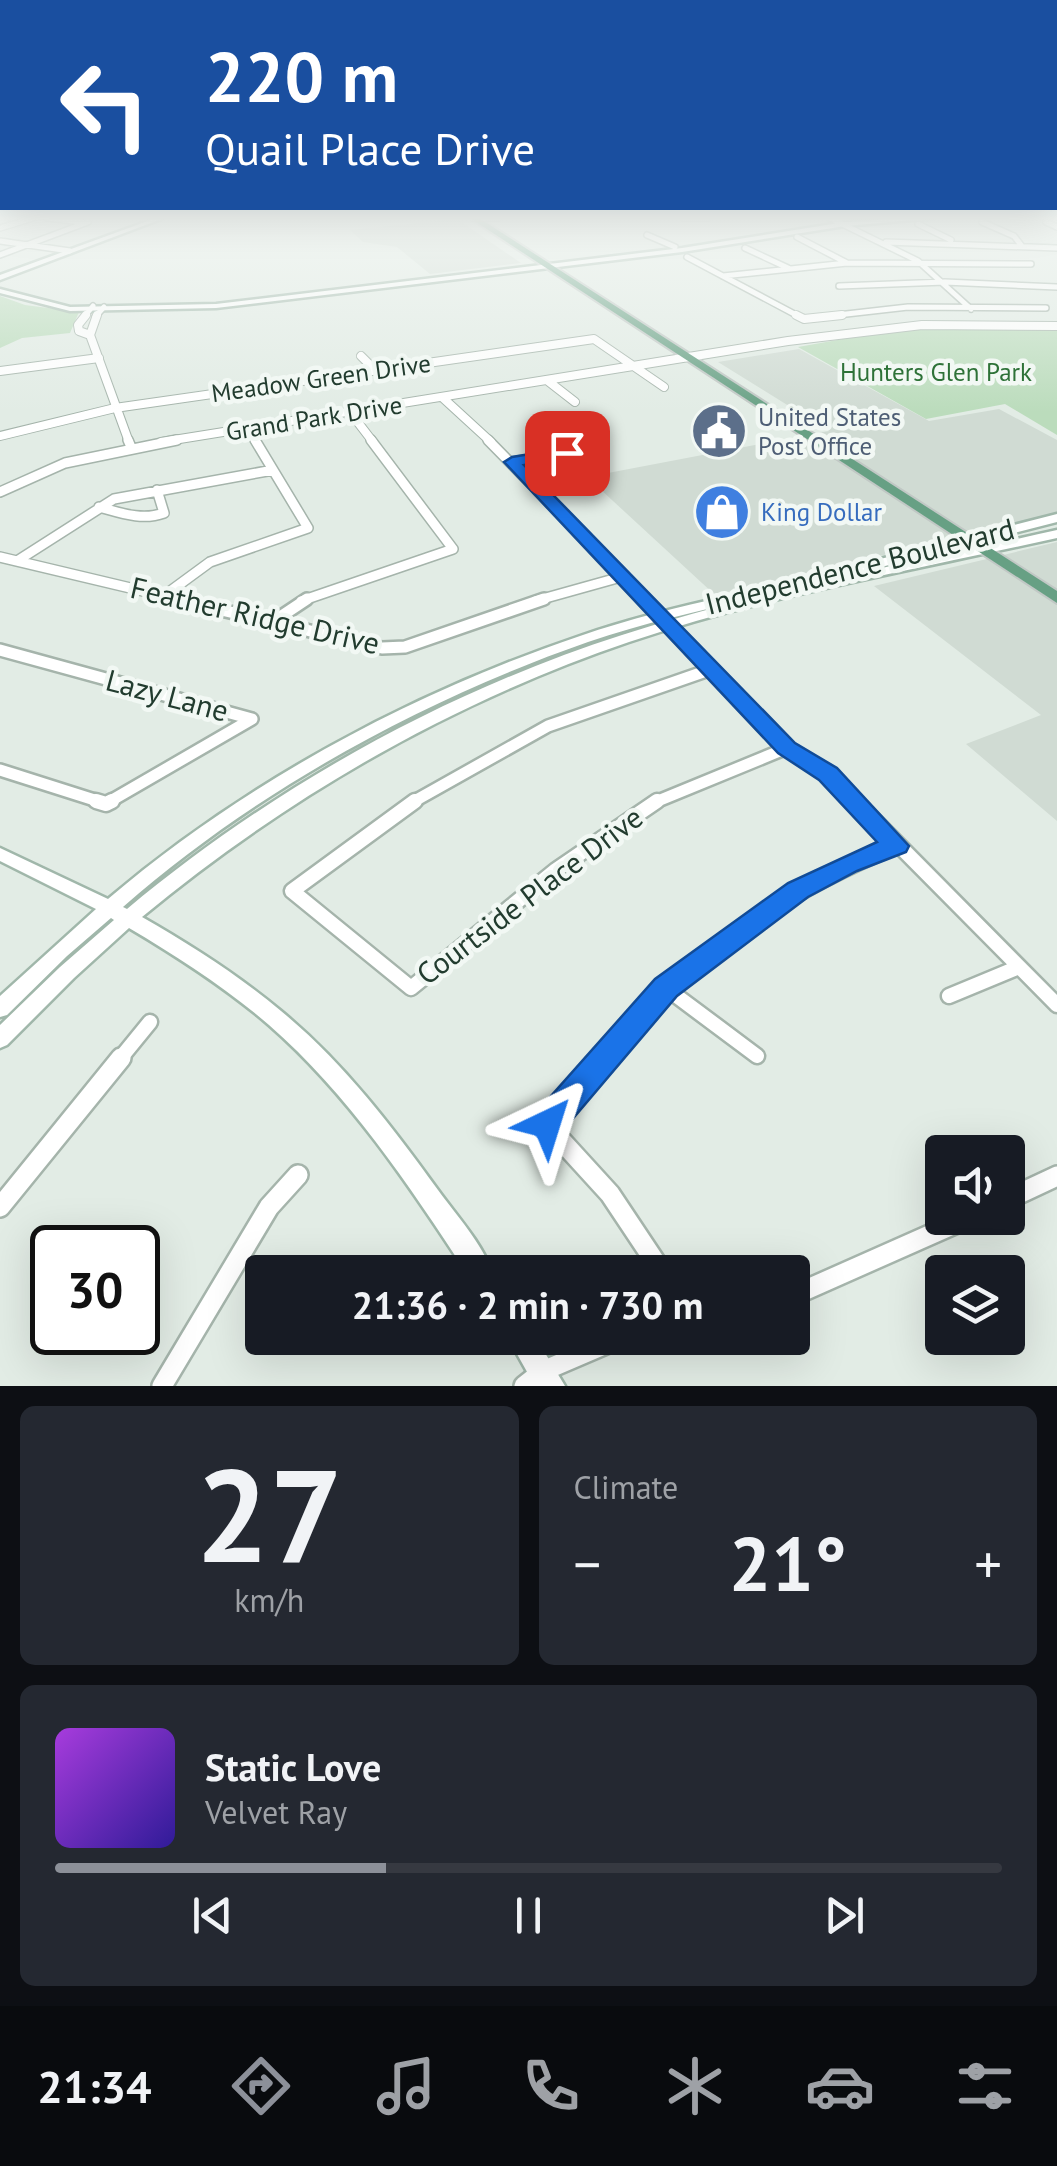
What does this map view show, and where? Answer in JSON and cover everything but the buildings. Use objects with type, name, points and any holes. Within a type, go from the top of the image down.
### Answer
[{"type":"main road","points":[[579,283],[847,450],[1057,598]]},
{"type":"main road","points":[[696,358],[818,442],[1057,586]]},
{"type":"main road","points":[[759,403],[783,410]]},
{"type":"main road","points":[[818,442],[847,450]]},
{"type":"street","points":[[0,285],[48,306],[96,309],[216,306],[402,283]]},
{"type":"street","points":[[736,283],[804,319],[874,310],[1046,308]]},
{"type":"street","points":[[840,286],[927,283]]},
{"type":"street","points":[[946,283],[984,323]]},
{"type":"street","points":[[960,283],[1057,287]]},
{"type":"street","points":[[90,335],[79,331],[78,325],[96,309]]},
{"type":"street","points":[[96,309],[90,335],[131,447]]},
{"type":"street","name":"Grand Park Drive","points":[[0,492],[65,462],[248,428],[910,326],[1057,326]]},
{"type":"street","name":"Meadow Green Drive","points":[[0,436],[115,408],[594,339],[664,387]]},
{"type":"street","points":[[362,356],[375,370]]},
{"type":"street","points":[[0,371],[99,358]]},
{"type":"street","points":[[548,381],[575,402]]},
{"type":"street","points":[[443,398],[512,462],[787,748],[828,774],[1057,1005]]},
{"type":"street","points":[[271,623],[303,600],[453,549],[350,412]]},
{"type":"street","points":[[165,595],[210,562],[308,528],[248,428]]},
{"type":"street","points":[[512,462],[594,449]]},
{"type":"street","points":[[17,561],[99,507],[134,494],[272,470]]},
{"type":"street","points":[[99,507],[145,518],[159,517],[164,513],[156,490]]},
{"type":"street","name":"Independence Boulevard","points":[[0,1009],[210,833],[422,705],[496,679],[560,647],[983,544],[1057,518]]},
{"type":"street","name":"Independence Boulevard","points":[[843,578],[983,544],[1057,534]]},
{"type":"street","name":"Feather Ridge Drive","points":[[0,558],[382,648],[405,647],[518,606],[621,577]]},
{"type":"street","name":"Lazy Lane","points":[[0,650],[252,719],[106,804],[0,770]]},
{"type":"street","name":"Courtside Place Drive","points":[[709,670],[548,726],[428,791],[292,892],[411,988],[556,870],[662,797],[787,748]]},
{"type":"street","points":[[650,1255],[572,1146],[547,1124],[666,988],[798,890],[847,864],[896,846]]},
{"type":"street","points":[[0,854],[118,914],[233,987],[306,1047],[408,1163],[469,1255]]},
{"type":"street","name":"Independence Boulevard","points":[[0,1039],[118,914]]},
{"type":"street","points":[[950,996],[1020,967]]},
{"type":"street","points":[[666,988],[758,1056]]},
{"type":"street","points":[[0,1207],[150,1022]]},
{"type":"street","points":[[162,1386],[268,1208],[298,1175]]},
{"type":"street","points":[[1025,1191],[1057,1176]]},
{"type":"street","points":[[810,1288],[930,1235]]},
{"type":"street","points":[[529,1355],[539,1381],[588,1355]]},
{"type":"shaded area","points":[[799,349],[929,421],[999,409],[1057,440],[1057,514],[715,595],[587,477],[829,431],[718,362]]},
{"type":"shaded area","points":[[1057,542],[1057,821],[966,744],[1041,715],[874,586]]},
{"type":"green space","points":[[0,296],[25,305],[79,312],[70,333],[22,338],[0,348]]},
{"type":"green space","name":"Hunters Glen Park","points":[[960,325],[1057,328],[1057,435],[1005,404],[926,419],[798,347],[899,329]]},
{"type":"place","name":"United States Post Office","points":[[719,431]]},
{"type":"place","name":"King Dollar","points":[[722,512]]},
{"type":"route","points":[[547,1124],[666,988],[735,933],[798,890],[847,864],[896,846],[828,774],[787,748],[512,462],[567,453]]}]
